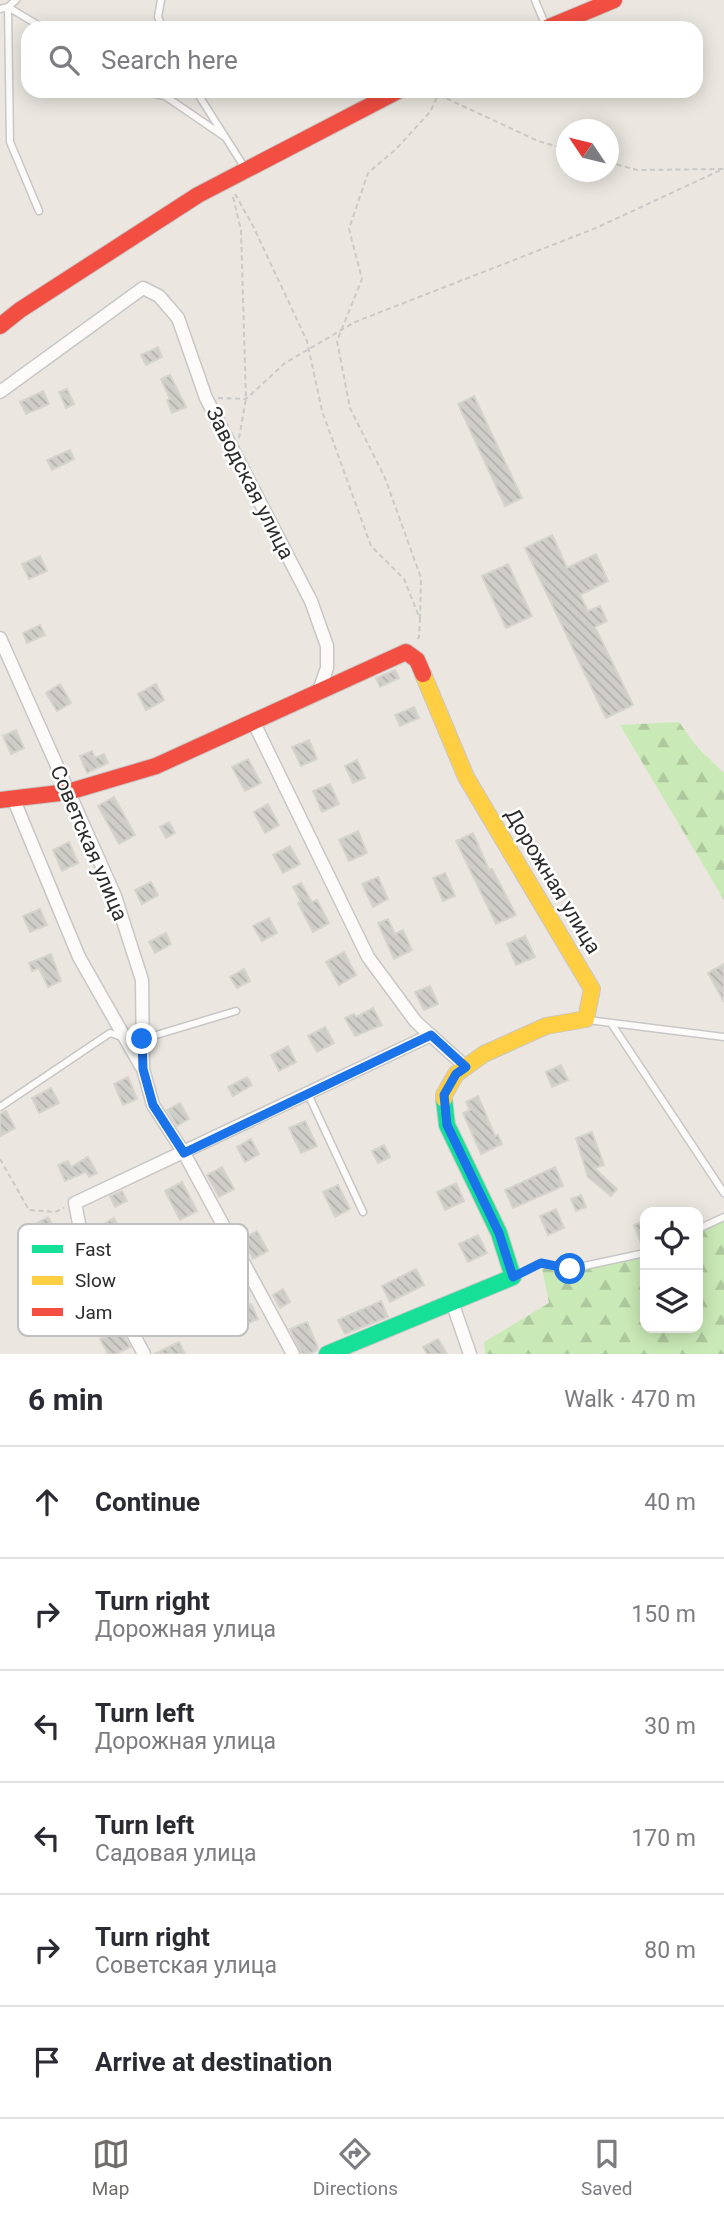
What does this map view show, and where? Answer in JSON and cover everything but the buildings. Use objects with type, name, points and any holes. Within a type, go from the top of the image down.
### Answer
[{"type":"main road","points":[[563,21],[614,0]]},
{"type":"main road","points":[[0,326],[20,310],[198,195],[385,98]]},
{"type":"main road","points":[[6,799],[68,792],[156,766],[406,652]]},
{"type":"main road","name":"Дорожная улица","points":[[406,652],[417,660],[467,777],[593,989],[586,1019]]},
{"type":"main road","points":[[327,1354],[513,1277],[499,1233],[447,1125],[444,1095],[456,1074],[484,1054],[547,1026],[586,1019]]},
{"type":"street","name":"Заводская улица","points":[[0,393],[143,288],[159,296],[178,318],[206,398],[311,601],[327,646],[327,668],[319,691]]},
{"type":"street","name":"Советская улица","points":[[0,639],[116,895],[142,980],[143,1069],[153,1105],[184,1153],[223,1224]]},
{"type":"street","points":[[253,721],[368,957],[416,1022],[466,1067]]},
{"type":"street","points":[[6,799],[79,957],[143,1069]]},
{"type":"street","points":[[79,1224],[75,1203],[431,1035]]},
{"type":"street","name":"Советская улица","points":[[248,1271],[293,1354]]},
{"type":"street","points":[[452,1302],[470,1354]]},
{"type":"street","points":[[134,1336],[144,1354]]},
{"type":"lane","points":[[4,8],[16,0]]},
{"type":"lane","points":[[154,0],[160,21]]},
{"type":"lane","points":[[158,17],[161,0]]},
{"type":"lane","points":[[535,0],[543,21]]},
{"type":"lane","points":[[4,8],[29,21]]},
{"type":"lane","points":[[4,8],[10,142],[39,211]]},
{"type":"lane","points":[[167,98],[225,137]]},
{"type":"lane","points":[[200,98],[246,170]]},
{"type":"lane","points":[[0,1107],[110,1033],[125,1038],[142,1039],[236,1011]]},
{"type":"lane","points":[[586,1019],[724,1037]]},
{"type":"lane","points":[[611,1023],[724,1193]]},
{"type":"lane","points":[[308,1094],[363,1212]]},
{"type":"lane","points":[[703,1227],[724,1217]]},
{"type":"lane","points":[[513,1277],[541,1263],[570,1269],[640,1254]]},
{"type":"path","points":[[406,652],[419,638],[421,578],[385,478],[350,408],[337,341],[362,279],[349,229],[368,173],[395,149],[430,111],[436,98]]},
{"type":"path","points":[[449,98],[538,141],[556,146]]},
{"type":"path","points":[[619,165],[636,170],[724,169]]},
{"type":"path","points":[[206,398],[246,399],[285,363],[355,322],[596,228],[724,169]]},
{"type":"path","points":[[236,456],[246,399],[241,230],[231,186],[253,226],[307,341],[323,411],[371,546],[404,579],[420,619]]},
{"type":"path","points":[[0,1159],[29,1210],[55,1212],[75,1203]]},
{"type":"green space","points":[[679,722],[697,747],[724,773],[724,900],[620,725]]},
{"type":"green space","points":[[724,1218],[724,1354],[485,1354],[484,1342],[549,1303],[541,1263],[605,1262],[640,1254],[640,1333],[703,1333],[703,1228]]},
{"type":"traffic: fast","points":[[327,1354],[513,1277],[499,1233],[447,1125],[444,1099]]},
{"type":"traffic: slow","points":[[423,674],[466,777],[592,989],[586,1019],[546,1026],[484,1054],[456,1074],[444,1099]]},
{"type":"traffic: jam","points":[[564,21],[614,0]]},
{"type":"traffic: jam","points":[[0,326],[20,310],[198,195],[385,98]]},
{"type":"traffic: jam","points":[[0,800],[68,792],[156,766],[406,652],[417,660],[423,674]]},
{"type":"route","points":[[142,1039],[143,1069],[153,1105],[184,1153],[431,1035],[466,1067],[456,1074],[444,1095],[447,1125],[499,1233],[513,1277],[541,1263],[570,1269]]}]
